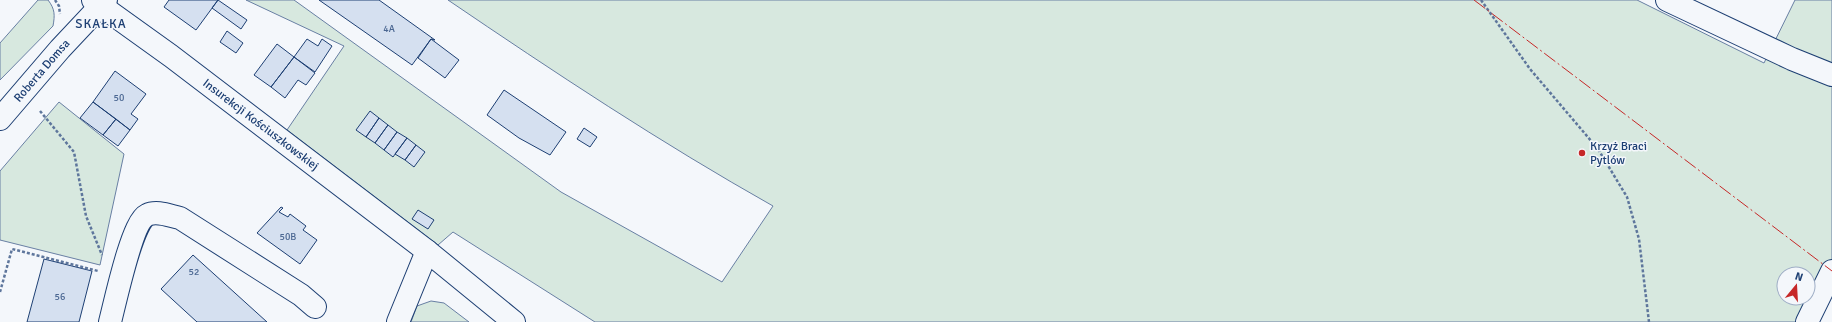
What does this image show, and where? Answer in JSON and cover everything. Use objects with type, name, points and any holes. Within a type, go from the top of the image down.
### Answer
[{"type":"street","points":[[1667,0],[1792,59],[1832,76]]},
{"type":"street","name":"Roberta Domsa","points":[[0,119],[100,2]]},
{"type":"street","name":"Insurekcji Kościuszkowskiej","points":[[100,2],[427,251],[514,322]]},
{"type":"street","points":[[110,322],[132,240],[138,224],[146,215],[161,213],[180,218],[301,295],[315,307]]},
{"type":"street","points":[[398,322],[427,251]]},
{"type":"street","points":[[1807,322],[1832,271]]},
{"type":"path","points":[[1481,0],[1530,69],[1598,149],[1627,197],[1639,239],[1649,322]]},
{"type":"path","points":[[35,106],[74,152],[86,216],[103,256]]},
{"type":"path","points":[[0,292],[12,249],[103,272]]},
{"type":"shaded area","points":[[38,0],[48,0],[52,6],[54,12],[53,26],[0,80],[0,43]]},
{"type":"shaded area","points":[[246,0],[294,0],[561,192],[722,282],[773,206],[649,132],[528,54],[448,0],[1637,0],[1764,63],[1795,0],[1832,0],[1832,260],[1816,290],[1816,266],[1776,266],[1776,306],[1808,306],[1799,322],[595,322],[453,232],[438,245],[287,130],[344,46]]},
{"type":"shaded area","points":[[59,102],[124,154],[100,265],[0,240],[0,171]]},
{"type":"shaded area","points":[[431,301],[444,303],[469,322],[411,322],[417,306]]},
{"type":"building","points":[[169,0],[218,0],[196,30],[164,7]]},
{"type":"building","points":[[218,0],[247,20],[241,29],[212,8]]},
{"type":"building","points":[[319,0],[379,0],[435,40],[431,39],[412,65]]},
{"type":"building","points":[[227,31],[243,43],[236,53],[220,42]]},
{"type":"building","points":[[307,39],[318,46],[322,39],[332,46],[315,72],[294,57]]},
{"type":"building","points":[[431,39],[459,60],[445,78],[418,58]]},
{"type":"building","points":[[277,44],[294,57],[271,87],[254,75]]},
{"type":"building","points":[[294,57],[315,73],[306,85],[298,80],[285,98],[271,87]]},
{"type":"building","points":[[115,71],[146,94],[131,114],[138,119],[130,130],[93,102]]},
{"type":"building","points":[[504,90],[566,132],[550,155],[519,138],[487,115]]},
{"type":"building","points":[[93,102],[116,119],[103,135],[80,118]]},
{"type":"building","points":[[370,111],[379,118],[366,137],[356,130]]},
{"type":"building","points":[[379,118],[388,125],[375,143],[366,137]]},
{"type":"building","points":[[116,119],[130,130],[118,146],[103,135]]},
{"type":"building","points":[[388,125],[397,132],[384,150],[375,143]]},
{"type":"building","points":[[584,128],[597,137],[590,147],[577,139]]},
{"type":"building","points":[[397,132],[407,138],[393,157],[384,150]]},
{"type":"building","points":[[407,138],[416,145],[405,160],[395,154]]},
{"type":"building","points":[[416,145],[425,152],[414,167],[405,160]]},
{"type":"building","points":[[281,207],[283,208],[279,212],[288,217],[290,214],[306,226],[303,230],[317,240],[300,264],[257,233]]},
{"type":"building","points":[[418,210],[434,220],[428,229],[412,219]]},
{"type":"building","points":[[193,255],[267,322],[197,322],[161,289]]},
{"type":"building","points":[[44,259],[92,271],[79,322],[27,322]]},
{"type":"power","points":[[1474,0],[1832,271]]},
{"type":"place","name":"Krzyż Braci Pytlów","points":[[1582,153]]},
{"type":"district","name":"SKAŁKA","points":[[101,24]]}]
